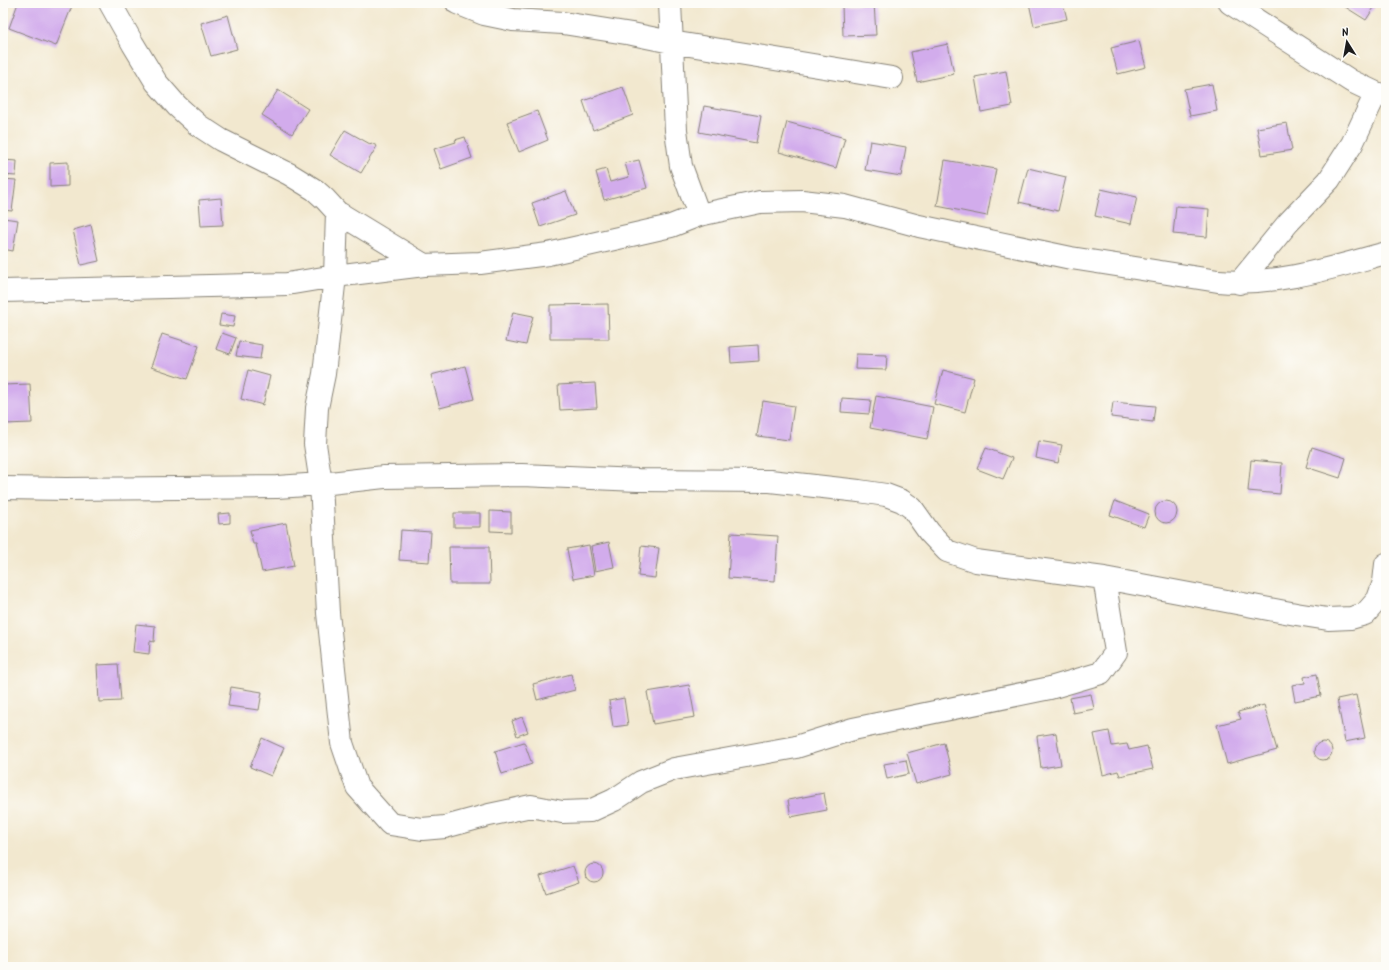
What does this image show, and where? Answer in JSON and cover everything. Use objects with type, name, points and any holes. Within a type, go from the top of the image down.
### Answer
[{"type":"street","points":[[110,3],[156,82],[177,106],[198,125],[221,140],[289,174],[315,190],[337,212],[424,265]]},
{"type":"street","points":[[457,3],[484,14],[513,20],[563,23],[892,78]]},
{"type":"street","points":[[670,3],[676,130],[681,166],[699,215]]},
{"type":"street","points":[[1230,3],[1351,81],[1381,94],[1329,180],[1288,223],[1239,283]]},
{"type":"street","points":[[3,290],[287,284],[335,276],[424,265],[480,263],[548,254],[671,226],[699,215],[760,202],[802,201],[845,206],[919,226],[1071,258],[1239,283],[1273,280],[1307,274],[1386,253]]},
{"type":"street","points":[[337,212],[335,276],[324,374],[317,408],[315,444],[321,484],[328,614],[342,743],[357,787],[390,824],[422,829],[445,827],[489,815],[531,806],[562,812],[590,811],[614,800],[642,782],[674,769],[796,748],[853,729],[1050,688],[1101,672],[1116,652],[1104,578]]},
{"type":"street","points":[[3,488],[66,489],[277,487],[384,477],[522,475],[638,480],[770,481],[886,495],[902,501],[912,508],[929,532],[946,551],[976,561],[1104,578],[1328,619],[1351,618],[1365,614],[1378,599],[1384,582],[1386,564]]},
{"type":"building","points":[[18,3],[64,3],[72,6],[56,46],[9,28]]},
{"type":"building","points":[[874,3],[876,35],[843,36],[842,5]]},
{"type":"building","points":[[1029,3],[1063,3],[1067,19],[1034,26]]},
{"type":"building","points":[[1339,3],[1377,3],[1366,20]]},
{"type":"building","points":[[228,15],[237,49],[211,56],[201,23]]},
{"type":"building","points":[[1139,41],[1146,67],[1118,74],[1111,48]]},
{"type":"building","points":[[948,44],[954,74],[917,82],[911,52]]},
{"type":"building","points":[[1006,71],[1012,106],[981,112],[975,77]]},
{"type":"building","points":[[1212,84],[1217,111],[1190,116],[1184,89]]},
{"type":"building","points":[[623,87],[633,115],[593,130],[583,101]]},
{"type":"building","points":[[278,90],[308,109],[292,134],[262,115]]},
{"type":"building","points":[[704,106],[761,116],[756,143],[699,132]]},
{"type":"building","points":[[537,111],[548,140],[519,152],[507,122]]},
{"type":"building","points":[[787,122],[845,138],[836,168],[779,152]]},
{"type":"building","points":[[1287,123],[1292,150],[1262,155],[1257,128]]},
{"type":"building","points":[[345,130],[370,144],[371,143],[377,146],[361,173],[330,155]]},
{"type":"building","points":[[465,137],[472,158],[441,169],[434,149],[456,142],[455,140]]},
{"type":"building","points":[[870,141],[906,147],[901,176],[865,170]]},
{"type":"building","points":[[3,160],[17,161],[16,176],[3,175]]},
{"type":"building","points":[[639,160],[647,188],[604,200],[596,172],[606,169],[610,182],[629,177],[625,163]]},
{"type":"building","points":[[945,160],[996,169],[987,216],[937,206]]},
{"type":"building","points":[[68,162],[68,186],[50,187],[50,163]]},
{"type":"building","points":[[1028,168],[1066,177],[1058,211],[1019,202]]},
{"type":"building","points":[[3,179],[16,180],[12,211],[3,210]]},
{"type":"building","points":[[1101,189],[1137,197],[1131,224],[1095,216]]},
{"type":"building","points":[[566,191],[575,215],[540,227],[532,203]]},
{"type":"building","points":[[221,198],[223,225],[201,226],[199,200]]},
{"type":"building","points":[[1176,206],[1209,209],[1207,237],[1173,234]]},
{"type":"building","points":[[3,218],[18,220],[13,251],[3,249]]},
{"type":"building","points":[[91,225],[99,261],[81,265],[73,230]]},
{"type":"building","points":[[608,304],[609,339],[550,339],[550,305]]},
{"type":"building","points":[[513,312],[533,316],[526,345],[506,341]]},
{"type":"building","points":[[221,314],[235,316],[233,327],[219,325]]},
{"type":"building","points":[[222,333],[236,338],[230,354],[216,349]]},
{"type":"building","points":[[162,334],[199,346],[187,379],[151,367]]},
{"type":"building","points":[[239,341],[262,345],[260,359],[236,356]]},
{"type":"building","points":[[758,345],[759,361],[731,363],[730,347]]},
{"type":"building","points":[[856,354],[887,355],[886,370],[855,369]]},
{"type":"building","points":[[465,366],[474,399],[440,408],[431,375]]},
{"type":"building","points":[[248,370],[270,376],[263,405],[241,399]]},
{"type":"building","points":[[943,370],[974,378],[965,412],[934,404]]},
{"type":"building","points":[[595,383],[597,408],[560,410],[558,385]]},
{"type":"building","points":[[30,384],[32,423],[4,424],[3,385]]},
{"type":"building","points":[[876,396],[933,407],[927,439],[870,428]]},
{"type":"building","points":[[842,398],[871,400],[869,414],[841,412]]},
{"type":"building","points":[[763,401],[794,406],[789,440],[757,436]]},
{"type":"building","points":[[1113,402],[1155,406],[1153,422],[1111,417]]},
{"type":"building","points":[[1039,441],[1062,445],[1058,463],[1036,458]]},
{"type":"building","points":[[1312,447],[1346,458],[1340,478],[1306,467]]},
{"type":"building","points":[[986,448],[1012,458],[1003,479],[977,469]]},
{"type":"building","points":[[1251,460],[1282,463],[1280,494],[1248,491]]},
{"type":"building","points":[[1115,501],[1149,514],[1144,527],[1110,515]]},
{"type":"building","points":[[1166,501],[1174,504],[1177,512],[1174,520],[1166,523],[1158,520],[1155,512],[1158,504]]},
{"type":"building","points":[[490,511],[511,512],[511,532],[490,531]]},
{"type":"building","points":[[230,513],[230,523],[219,524],[218,514]]},
{"type":"building","points":[[454,513],[480,513],[480,527],[454,527]]},
{"type":"building","points":[[286,523],[294,566],[262,572],[256,544],[253,544],[250,530]]},
{"type":"building","points":[[401,530],[431,532],[429,562],[399,560]]},
{"type":"building","points":[[731,533],[778,536],[775,581],[728,578]]},
{"type":"building","points":[[609,542],[614,567],[595,571],[591,546]]},
{"type":"building","points":[[589,545],[594,575],[573,579],[567,549]]},
{"type":"building","points":[[641,546],[659,548],[655,578],[638,576]]},
{"type":"building","points":[[449,547],[489,547],[490,584],[450,584]]},
{"type":"building","points":[[136,624],[155,626],[154,642],[150,641],[149,654],[133,652]]},
{"type":"building","points":[[118,664],[121,701],[99,702],[97,665]]},
{"type":"building","points":[[571,674],[575,690],[537,700],[533,684]]},
{"type":"building","points":[[1317,674],[1321,696],[1295,701],[1292,685],[1305,683],[1304,677]]},
{"type":"building","points":[[689,685],[695,717],[653,724],[647,692]]},
{"type":"building","points":[[231,687],[262,692],[259,710],[228,706]]},
{"type":"building","points":[[1091,694],[1094,709],[1073,713],[1070,698]]},
{"type":"building","points":[[1356,695],[1365,738],[1345,742],[1337,699]]},
{"type":"building","points":[[624,698],[628,725],[613,727],[609,701]]},
{"type":"building","points":[[1264,705],[1277,750],[1227,764],[1217,725],[1241,719],[1238,712]]},
{"type":"building","points":[[522,717],[528,732],[517,736],[512,721]]},
{"type":"building","points":[[1109,731],[1112,746],[1127,744],[1129,750],[1147,746],[1153,769],[1120,776],[1118,771],[1103,775],[1094,734]]},
{"type":"building","points":[[1056,733],[1061,765],[1041,768],[1037,736]]},
{"type":"building","points":[[262,738],[284,748],[271,776],[250,767]]},
{"type":"building","points":[[524,742],[532,764],[502,774],[495,751]]},
{"type":"building","points":[[1323,742],[1329,745],[1332,751],[1329,757],[1323,760],[1317,757],[1314,751],[1317,745]]},
{"type":"building","points":[[944,743],[952,774],[916,784],[907,753]]},
{"type":"building","points":[[906,760],[909,774],[887,779],[884,764]]},
{"type":"building","points":[[824,793],[827,810],[791,817],[788,800]]},
{"type":"building","points":[[590,864],[598,864],[603,869],[601,880],[598,882],[590,882],[585,877],[585,869]]},
{"type":"building","points":[[573,866],[579,882],[546,893],[540,876]]}]
